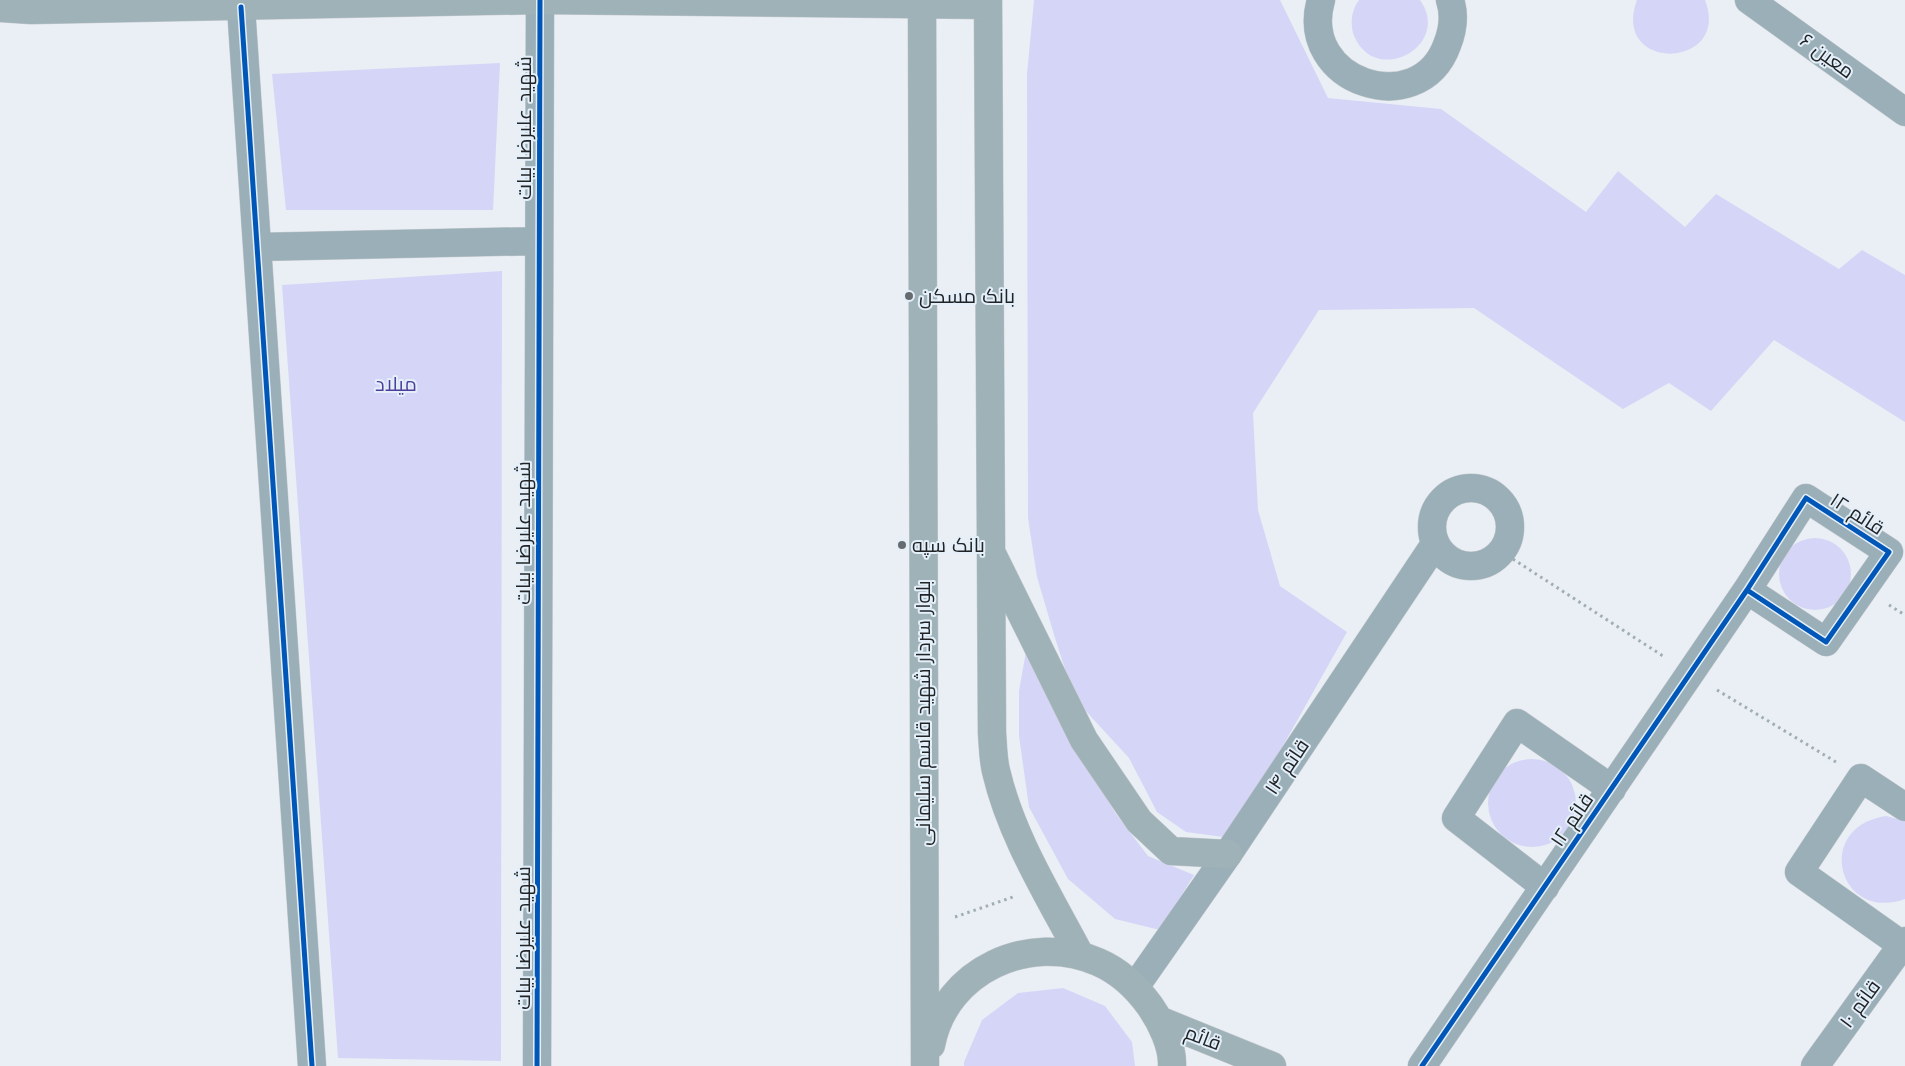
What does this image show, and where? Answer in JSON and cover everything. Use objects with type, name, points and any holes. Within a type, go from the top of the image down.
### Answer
[{"type":"main road","points":[[0,8],[31,10],[241,7],[540,0],[988,3],[991,441],[989,548],[993,659],[992,733],[996,770],[1009,813],[1080,955]]},
{"type":"main road","name":"بلوار سردار شهید قاسم سلیمانی","points":[[922,2],[926,1066]]},
{"type":"main road","points":[[989,548],[1084,740],[1139,821],[1171,851],[1228,854]]},
{"type":"main road","points":[[926,1066],[935,1026],[945,1007],[959,990],[976,975],[994,964],[1014,956],[1036,952],[1080,955],[1100,962],[1135,987],[1161,1022],[1172,1066]]},
{"type":"main road","name":"قائم","points":[[1161,1022],[1272,1066]]},
{"type":"street","name":"شهید علیرضا بیات","points":[[537,1066],[540,0]]},
{"type":"street","points":[[1321,0],[1318,11],[1319,34],[1328,55],[1344,72],[1364,84],[1387,87],[1410,83],[1429,71],[1444,54],[1452,32],[1453,8],[1450,0]]},
{"type":"street","name":"معین ۶","points":[[1749,0],[1905,112]]},
{"type":"street","points":[[241,7],[312,1066]]},
{"type":"street","points":[[257,247],[539,241]]},
{"type":"street","points":[[1466,488],[1479,488],[1491,493],[1501,502],[1508,514],[1510,526],[1508,540],[1502,552],[1492,561],[1480,566],[1466,567],[1454,563],[1442,555],[1435,544],[1431,532],[1436,508],[1444,498],[1454,491],[1466,488]]},
{"type":"street","name":"قائم ۱۲","points":[[1422,1066],[1691,674],[1806,498],[1889,552],[1826,642],[1747,590]]},
{"type":"street","name":"قائم ۱۴","points":[[1135,987],[1228,854],[1435,544]]},
{"type":"street","points":[[1545,887],[1456,818],[1517,723],[1612,789]]},
{"type":"street","points":[[1904,943],[1799,872],[1860,778],[1905,807]]},
{"type":"street","name":"قائم ۱۰","points":[[1815,1066],[1904,943]]},
{"type":"path","points":[[1502,552],[1691,674],[1860,778]]},
{"type":"path","points":[[924,928],[1044,886]]},
{"type":"green space","points":[[1034,0],[1280,0],[1328,98],[1441,109],[1586,212],[1618,171],[1685,227],[1716,194],[1839,269],[1862,250],[1905,275],[1905,422],[1774,340],[1711,411],[1669,383],[1623,409],[1474,308],[1319,310],[1253,413],[1258,510],[1280,586],[1347,632],[1231,838],[1186,832],[1157,812],[1129,758],[1083,708],[1065,669],[1037,577],[1028,518],[1027,74]]},
{"type":"green space","points":[[1359,0],[1420,0],[1427,17],[1426,32],[1419,45],[1406,55],[1392,59],[1377,58],[1363,50],[1353,33],[1352,24],[1353,11]]},
{"type":"green space","points":[[1637,0],[1705,0],[1709,23],[1702,40],[1688,50],[1671,54],[1654,51],[1640,41],[1633,24]]},
{"type":"green space","points":[[500,63],[493,210],[286,210],[272,74]]},
{"type":"green space","name":"میلاد","points":[[502,271],[501,1061],[338,1058],[282,285]]},
{"type":"green space","points":[[1815,538],[1835,544],[1845,554],[1851,574],[1845,594],[1835,604],[1815,610],[1795,604],[1785,594],[1779,574],[1785,554],[1795,544]]},
{"type":"green space","points":[[1030,629],[1077,749],[1116,814],[1148,856],[1194,875],[1160,930],[1115,919],[1068,879],[1029,807],[1019,736],[1019,691]]},
{"type":"green space","points":[[1532,759],[1549,763],[1563,772],[1572,786],[1576,803],[1572,820],[1563,834],[1549,843],[1532,847],[1515,843],[1501,834],[1492,820],[1488,803],[1492,786],[1501,772],[1515,763]]},
{"type":"green space","points":[[1886,816],[1905,821],[1905,899],[1882,903],[1864,898],[1850,886],[1843,871],[1842,853],[1849,837],[1863,824]]},
{"type":"green space","points":[[1063,988],[1105,1006],[1132,1042],[1135,1066],[964,1066],[982,1020],[1018,993]]},
{"type":"cycle path","points":[[537,1066],[540,0]]},
{"type":"cycle path","points":[[241,7],[312,1066]]},
{"type":"cycle path","points":[[1422,1066],[1747,590],[1806,498],[1889,552],[1826,642],[1747,590]]},
{"type":"place","name":"بانک مسکن","points":[[909,296]]},
{"type":"place","name":"بانک سپه","points":[[902,545]]}]
